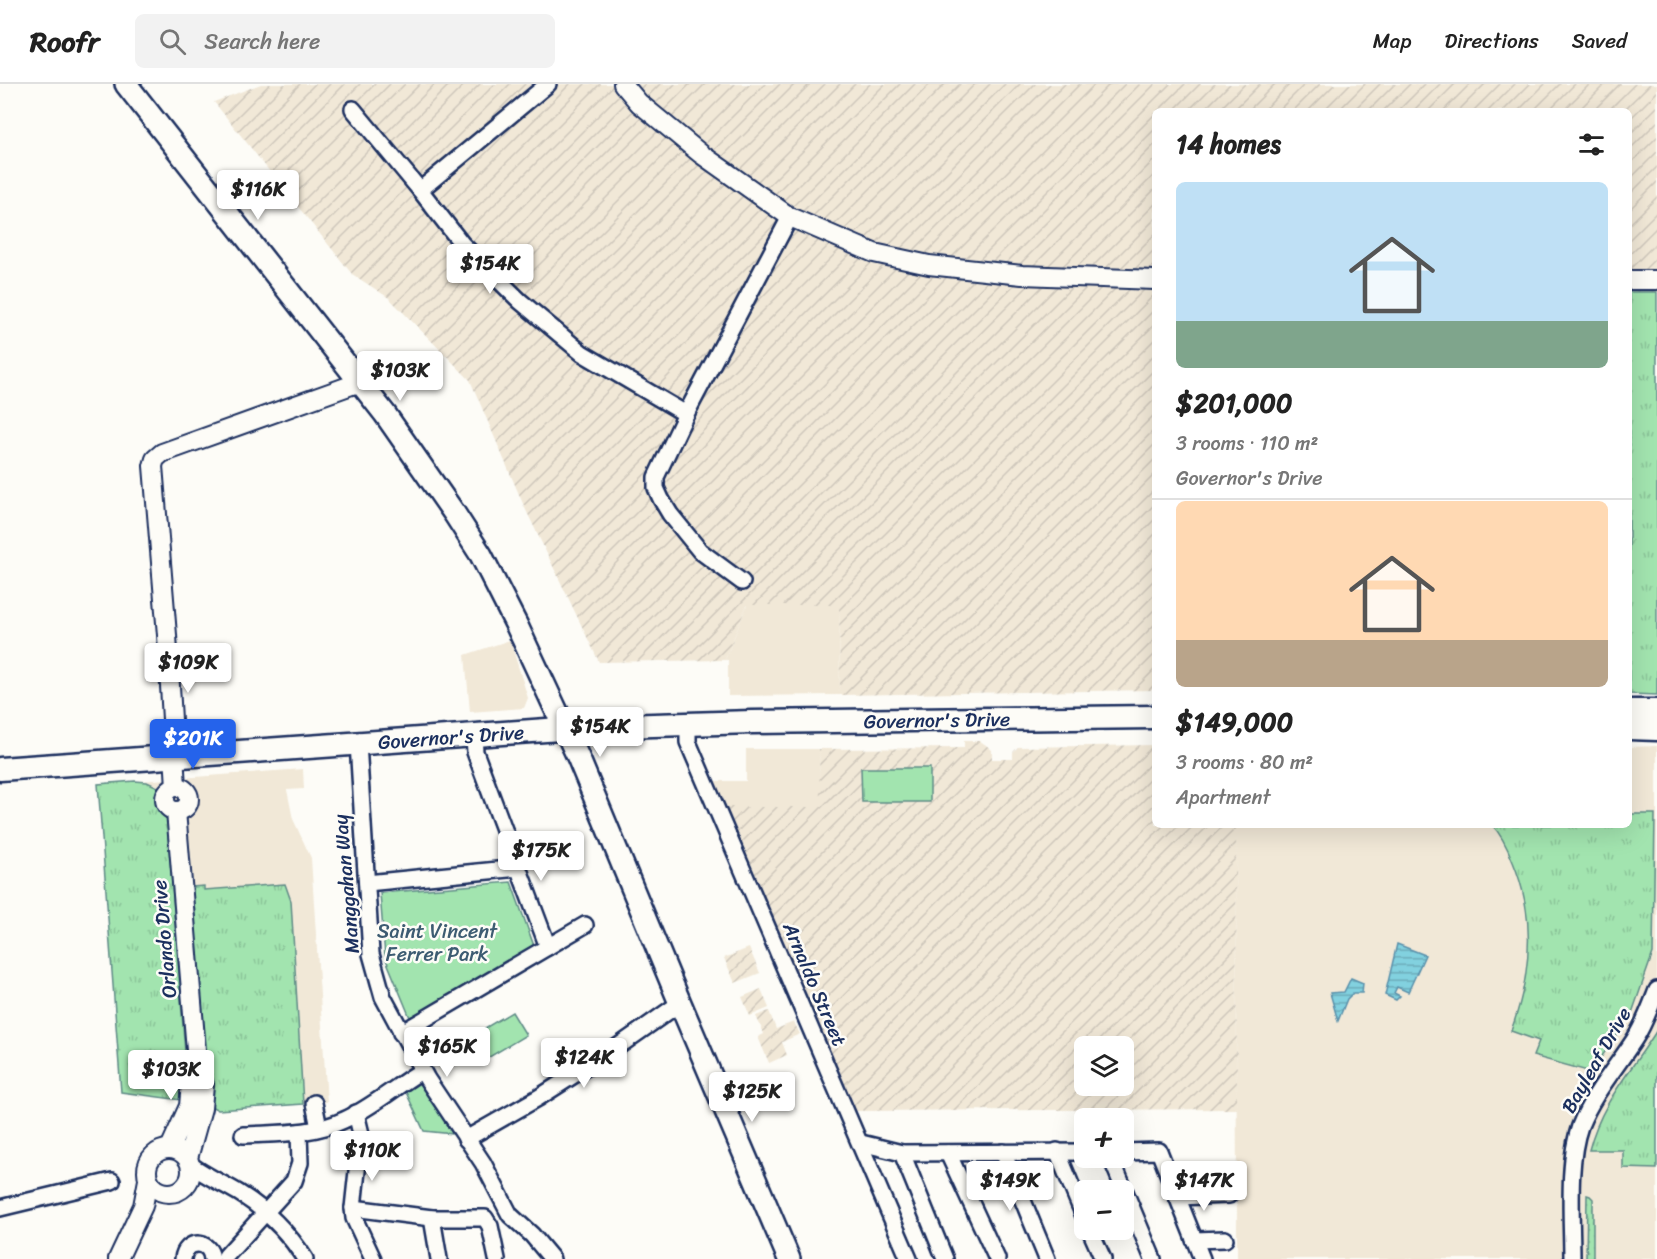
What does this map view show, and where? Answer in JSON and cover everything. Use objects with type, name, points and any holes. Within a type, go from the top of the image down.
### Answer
[{"type":"main road","points":[[126,84],[409,447],[481,555],[518,626],[578,757],[789,1259]]},
{"type":"main road","points":[[1632,711],[1657,711]]},
{"type":"main road","name":"Governor's Drive","points":[[0,769],[564,729],[688,724],[1152,717]]},
{"type":"main road","points":[[1632,728],[1657,729]]},
{"type":"street","points":[[420,190],[548,84]]},
{"type":"street","points":[[623,84],[639,103],[701,154],[790,217],[874,254],[929,265],[1022,275],[1152,280]]},
{"type":"street","points":[[353,109],[462,244],[520,302],[582,353],[686,414]]},
{"type":"street","points":[[742,582],[700,551],[670,514],[656,488],[656,477],[686,414],[790,217]]},
{"type":"street","points":[[1632,280],[1657,280]]},
{"type":"street","points":[[174,756],[153,466],[155,459],[162,453],[360,382]]},
{"type":"street","name":"Arnaldo Street","points":[[688,724],[688,742],[909,1259]]},
{"type":"street","points":[[474,735],[475,752],[548,948]]},
{"type":"street","name":"Manggahan Way","points":[[357,744],[371,954],[383,998],[401,1033],[483,1163],[510,1215],[532,1235],[552,1259]]},
{"type":"street","name":"Orlando Drive","points":[[174,756],[176,787],[167,791],[164,800],[168,807],[176,811],[197,1062],[204,1085],[202,1108],[189,1168]]},
{"type":"street","points":[[367,883],[518,868]]},
{"type":"street","points":[[401,1033],[585,925]]},
{"type":"street","name":"Bayleaf Drive","points":[[1572,1259],[1573,1166],[1580,1127],[1603,1082],[1642,1026],[1657,990]]},
{"type":"street","points":[[466,1139],[538,1098],[613,1050],[680,1003]]},
{"type":"street","name":"Orlando Drive","points":[[170,1148],[189,1106],[191,1083],[197,1062]]},
{"type":"street","points":[[243,1135],[300,1132],[345,1120],[418,1073]]},
{"type":"street","points":[[314,1103],[318,1128]]},
{"type":"street","points":[[356,1113],[361,1134],[353,1208],[354,1218],[373,1259]]},
{"type":"street","points":[[183,1259],[186,1250],[194,1244],[204,1245],[220,1257],[266,1212],[294,1181],[298,1173],[300,1132]]},
{"type":"street","points":[[861,1143],[902,1153],[1074,1152]]},
{"type":"street","points":[[189,1168],[185,1186],[174,1192],[155,1185],[147,1172],[150,1158],[162,1149],[170,1148],[183,1152],[189,1168],[204,1180],[218,1183],[238,1193],[266,1212],[304,1259]]},
{"type":"street","points":[[1057,1151],[1074,1192]]},
{"type":"street","points":[[1134,1152],[1159,1151],[1202,1259]]},
{"type":"street","points":[[1003,1152],[1047,1259]]},
{"type":"street","points":[[902,1153],[945,1259]]},
{"type":"street","points":[[948,1153],[998,1259]]},
{"type":"street","points":[[1115,1168],[1153,1259]]},
{"type":"street","points":[[0,1208],[112,1181]]},
{"type":"street","points":[[118,1259],[130,1230],[155,1185]]},
{"type":"street","points":[[1177,1197],[1229,1195]]},
{"type":"street","points":[[353,1208],[432,1218],[485,1218],[490,1226],[497,1259]]},
{"type":"street","points":[[432,1218],[439,1259]]},
{"type":"street","points":[[1194,1240],[1225,1239]]},
{"type":"street","points":[[1094,1240],[1103,1259]]},
{"type":"shaded area","points":[[261,84],[1657,84],[1657,695],[1632,694],[1632,108],[1152,108],[1152,690],[840,695],[839,605],[747,605],[725,660],[599,662],[524,506],[470,380],[389,298],[352,274],[214,102]]},
{"type":"shaded area","points":[[747,605],[839,605],[840,695],[728,696],[728,660],[725,660]]},
{"type":"shaded area","points":[[510,640],[528,698],[524,708],[470,712],[465,655]]},
{"type":"shaded area","points":[[964,741],[980,741],[992,750],[992,759],[1013,759],[1013,752],[1018,747],[1152,745],[1152,828],[1236,828],[1237,1109],[1074,1108],[1074,1110],[856,1111],[850,1106],[725,807],[820,807],[819,749],[964,748]]},
{"type":"shaded area","points":[[1657,746],[1657,1259],[1237,1259],[1236,828],[1632,828],[1632,747]]},
{"type":"shaded area","points":[[746,749],[819,749],[821,807],[725,807],[714,781],[746,781]]},
{"type":"shaded area","points":[[303,769],[304,789],[287,790],[293,819],[311,858],[327,1102],[218,1110],[207,1104],[121,1092],[98,784]]},
{"type":"shaded area","points":[[749,948],[760,973],[735,983],[724,958]]},
{"type":"shaded area","points":[[761,989],[769,1008],[750,1016],[742,997]]},
{"type":"shaded area","points":[[769,1011],[776,1029],[794,1022],[800,1034],[782,1042],[787,1055],[769,1063],[758,1037],[764,1034],[756,1016]]},
{"type":"green space","points":[[1632,292],[1657,292],[1657,695],[1632,694]]},
{"type":"green space","points":[[861,768],[930,768],[930,802],[862,802]]},
{"type":"green space","points":[[147,782],[158,787],[167,820],[187,1078],[181,1100],[121,1092],[98,784]]},
{"type":"green space","points":[[1632,814],[1655,814],[1653,953],[1632,1013],[1591,1072],[1533,1056],[1539,1041],[1511,1031],[1523,989],[1528,925],[1520,883],[1502,838],[1494,828],[1632,828]]},
{"type":"green space","name":"Saint Vincent Ferrer Park","points":[[511,882],[534,946],[411,1020],[385,957],[380,893]]},
{"type":"green space","points":[[285,884],[291,901],[303,1104],[218,1110],[207,1104],[192,887],[204,886],[204,890]]},
{"type":"green space","points":[[512,1012],[526,1035],[481,1062],[468,1038]]},
{"type":"green space","points":[[1657,1030],[1657,1169],[1623,1168],[1623,1150],[1589,1150],[1609,1101]]},
{"type":"green space","points":[[422,1079],[454,1134],[424,1131],[405,1090]]},
{"type":"green space","points":[[1587,1195],[1593,1199],[1593,1259],[1586,1259]]},
{"type":"water","points":[[1397,944],[1425,955],[1408,992],[1397,987],[1394,993],[1400,996],[1396,1000],[1385,995]]},
{"type":"water","points":[[1351,978],[1363,983],[1362,993],[1353,993],[1347,999],[1338,1021],[1330,993],[1344,992]]}]
